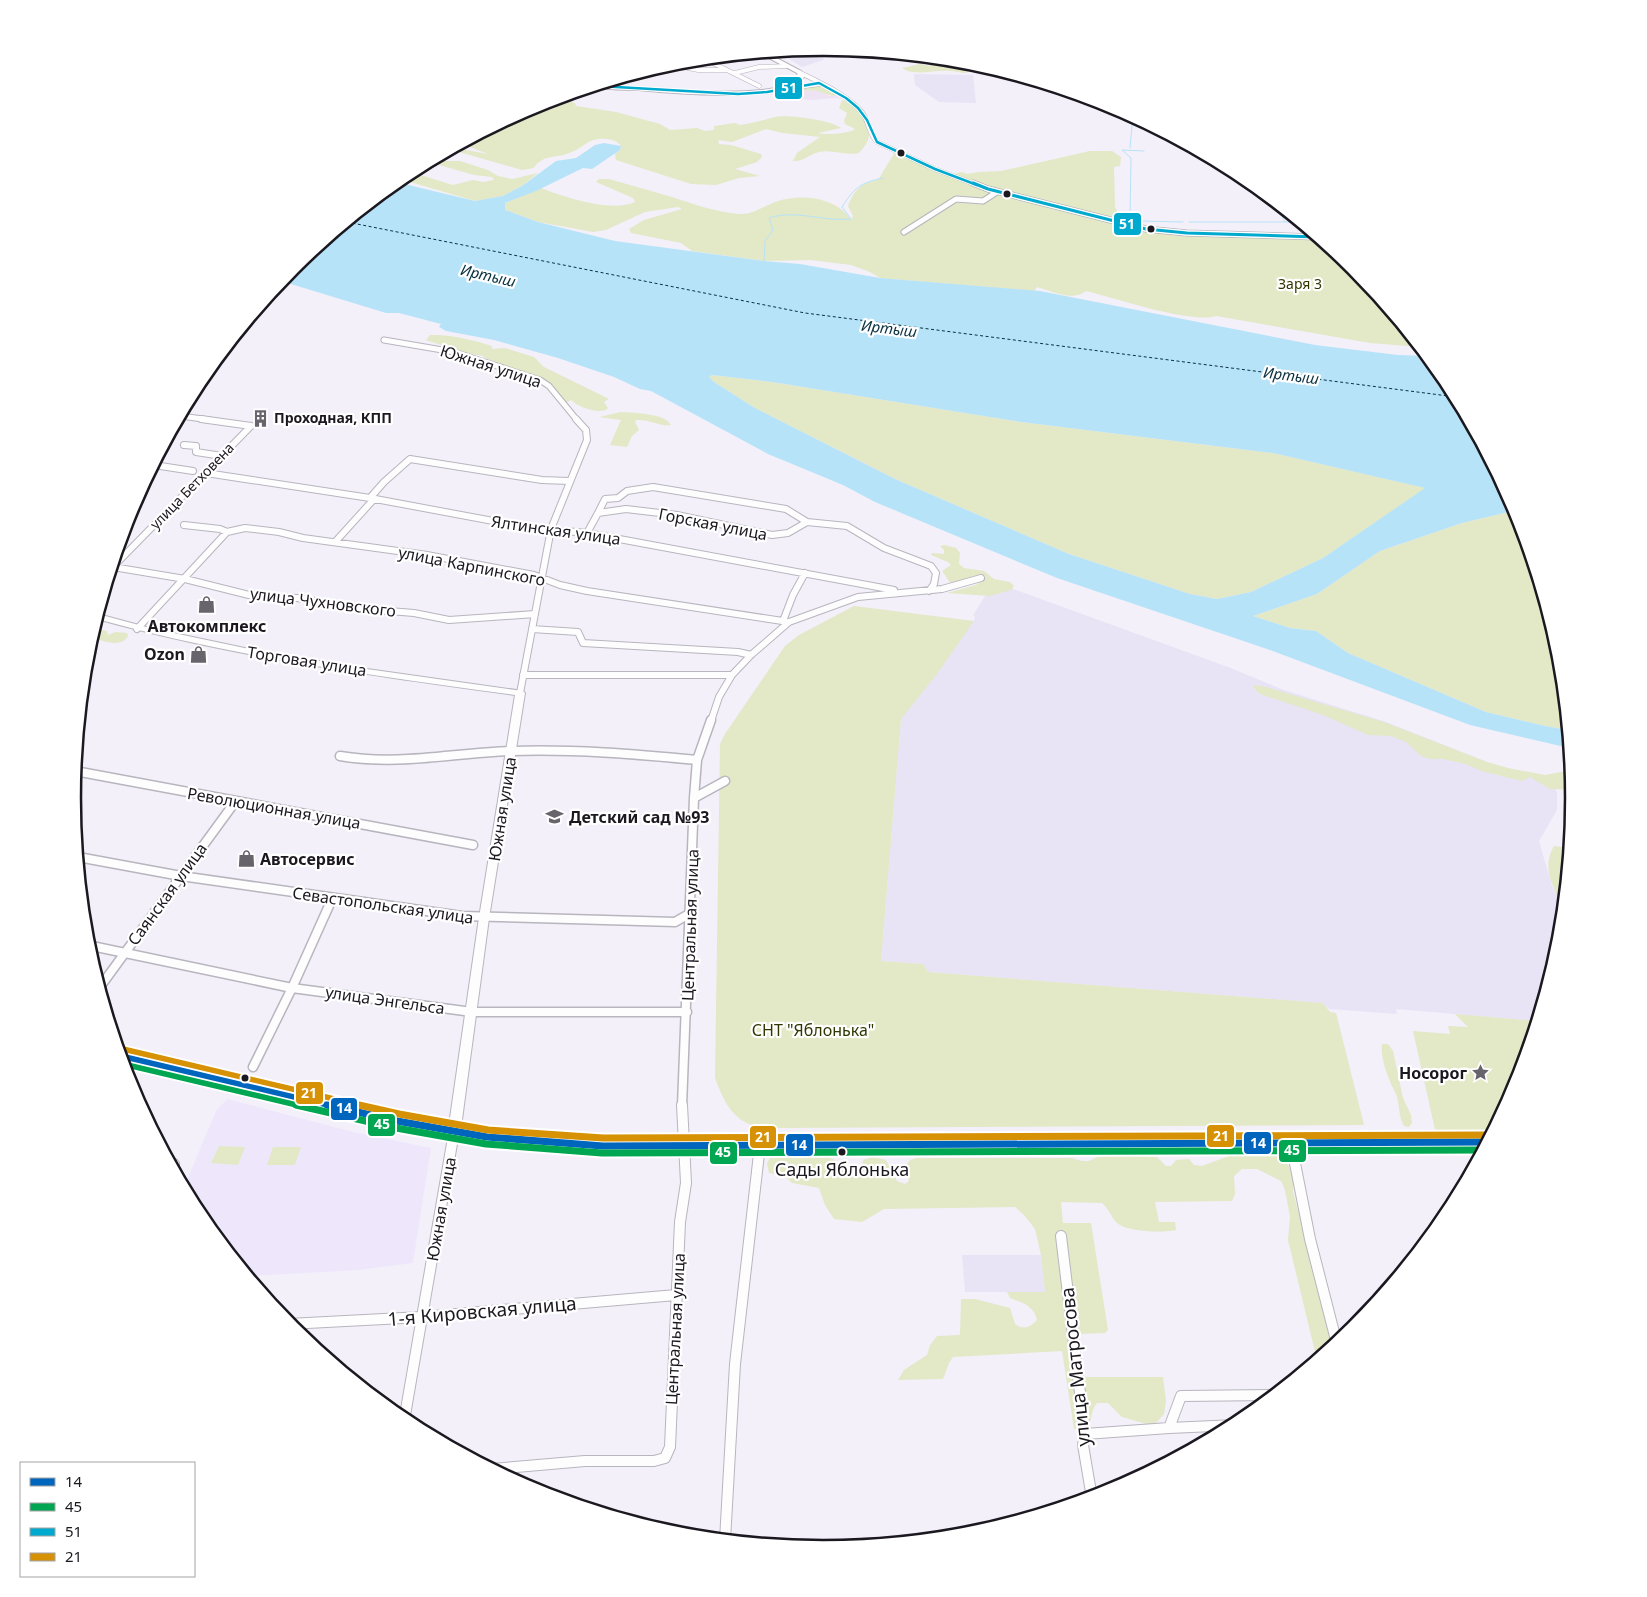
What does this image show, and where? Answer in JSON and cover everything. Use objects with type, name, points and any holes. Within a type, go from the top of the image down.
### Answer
[{"type":"main road","points":[[615,87],[759,93],[782,89],[799,81],[801,77],[798,72],[772,58]]},
{"type":"main road","name":"Торговая улица","points":[[104,619],[200,644],[329,666],[520,693]]},
{"type":"main road","name":"Южная улица","points":[[454,1132],[484,918],[520,693]]},
{"type":"main road","points":[[129,1058],[397,1121],[454,1132],[488,1137],[603,1146],[1481,1142]]},
{"type":"street","points":[[716,65],[759,86]]},
{"type":"street","points":[[735,73],[759,68],[787,66]]},
{"type":"street","points":[[694,69],[727,70]]},
{"type":"street","points":[[798,72],[843,96],[861,111],[867,120],[873,138],[877,142],[935,169],[997,192],[1053,204],[1154,230],[1309,237]]},
{"type":"street","points":[[799,81],[816,81]]},
{"type":"street","points":[[782,89],[814,83],[822,84]]},
{"type":"street","points":[[904,232],[956,199],[983,201],[997,192]]},
{"type":"street","name":"Южная улица","points":[[384,340],[454,352],[540,380],[549,386],[588,434],[551,529],[520,693]]},
{"type":"street","name":"улица Бетховена","points":[[121,560],[251,426],[187,417]]},
{"type":"street","points":[[184,445],[196,446],[196,452],[222,456]]},
{"type":"street","points":[[336,541],[384,482],[410,460],[542,480],[569,481]]},
{"type":"street","points":[[160,466],[193,471]]},
{"type":"street","name":"Ялтинская улица","points":[[206,472],[372,498],[531,528],[587,533],[905,592]]},
{"type":"street","points":[[587,533],[605,499],[618,498],[627,491],[653,487],[786,509],[807,522],[847,526],[884,548],[931,566],[936,573],[934,584],[929,591]]},
{"type":"street","name":"Горская улица","points":[[598,513],[626,509],[677,515],[731,529],[781,536],[797,530],[807,522]]},
{"type":"street","name":"улица Карпинского","points":[[184,525],[220,529],[227,532],[245,528],[427,555],[534,575],[542,579],[589,591],[647,603],[786,621]]},
{"type":"street","points":[[137,629],[227,532]]},
{"type":"street","name":"улица Чухновского","points":[[118,569],[231,588],[253,596],[298,598],[364,609],[414,612],[449,620],[535,614]]},
{"type":"street","points":[[786,621],[793,595],[805,573]]},
{"type":"street","name":"Центральная улица","points":[[504,1468],[585,1461],[654,1460],[665,1458],[670,1447],[680,1222],[686,1182],[682,1112],[696,760],[711,713],[732,675],[786,621],[858,597],[929,591],[959,586],[981,578]]},
{"type":"street","points":[[532,629],[578,632],[583,643],[730,651],[751,655]]},
{"type":"street","points":[[523,675],[732,675]]},
{"type":"street","points":[[340,756],[359,761],[396,763],[469,753],[512,750],[604,752],[696,760]]},
{"type":"street","name":"Революционная улица","points":[[82,772],[473,845]]},
{"type":"street","points":[[694,798],[725,781]]},
{"type":"street","name":"Саянская улица","points":[[105,981],[235,802]]},
{"type":"street","name":"Севастопольская улица","points":[[84,857],[181,876],[332,899],[484,918],[674,922],[689,914]]},
{"type":"street","points":[[253,1067],[292,988],[332,899]]},
{"type":"street","name":"улица Энгельса","points":[[97,947],[292,988],[472,1012],[687,1012]]},
{"type":"street","name":"Южная улица","points":[[406,1412],[454,1132]]},
{"type":"street","points":[[1291,1143],[1310,1239],[1335,1336]]},
{"type":"street","points":[[725,1534],[734,1374],[760,1146]]},
{"type":"street","name":"улица Матросова","points":[[1061,1236],[1085,1434],[1083,1445],[1091,1490]]},
{"type":"street","name":"1-я Кировская улица","points":[[299,1323],[422,1316],[676,1295]]},
{"type":"street","points":[[1169,1428],[1181,1396],[1264,1395]]},
{"type":"street","points":[[1085,1434],[1220,1426]]},
{"type":"shaded area","points":[[825,56],[823,60],[802,67],[787,58]]},
{"type":"shaded area","points":[[914,74],[973,75],[976,103],[939,102],[915,85]]},
{"type":"shaded area","points":[[804,90],[819,91],[830,96],[837,94],[847,100],[837,98],[812,100],[798,99],[788,95],[751,94],[791,93]]},
{"type":"shaded area","points":[[994,582],[1228,667],[1284,690],[1386,722],[1520,775],[1551,782],[1557,792],[1557,810],[1539,841],[1552,886],[1559,898],[1551,943],[1531,1020],[1396,1009],[1397,1014],[1329,1009],[1323,1003],[928,972],[923,964],[881,961],[901,718],[974,621],[975,617],[973,615]]},
{"type":"shaded area","points":[[227,1099],[358,1133],[431,1148],[413,1263],[359,1270],[255,1276],[206,1211],[187,1180],[216,1111]]},
{"type":"shaded area","points":[[962,1255],[1041,1255],[1045,1292],[965,1292]]},
{"type":"green space","points":[[921,64],[968,71],[966,73],[952,71],[913,72],[902,68]]},
{"type":"green space","points":[[811,84],[820,84],[838,95],[830,95],[812,90],[773,93]]},
{"type":"green space","points":[[842,100],[857,109],[865,119],[869,130],[866,143],[859,153],[849,154],[824,151],[797,161],[793,161],[797,153],[820,137],[766,129],[732,142],[718,140],[719,144],[731,145],[761,154],[762,157],[757,162],[735,169],[760,176],[739,178],[716,185],[691,184],[616,160],[615,154],[620,150],[621,146],[615,141],[607,139],[590,141],[574,151],[545,159],[534,168],[522,170],[459,152],[464,150],[488,154],[469,147],[539,113],[570,101],[575,103],[576,106],[616,112],[660,124],[670,130],[697,128],[705,131],[714,130],[714,126],[735,123],[740,125],[781,116],[819,120],[841,128],[818,133],[825,134],[842,133],[855,129],[845,124],[844,121],[847,113],[839,108]]},
{"type":"green space","points":[[1090,151],[1112,151],[1121,157],[1120,166],[1114,167],[1115,207],[1120,220],[993,189],[953,174],[1001,171]]},
{"type":"green space","name":"Заря 3","points":[[895,152],[967,182],[1136,228],[1197,235],[1310,238],[1382,309],[1411,346],[1370,343],[1216,316],[1204,318],[1171,313],[1086,291],[1075,296],[1069,296],[1037,287],[1034,291],[880,278],[851,265],[810,260],[764,261],[692,251],[681,243],[631,233],[629,229],[644,220],[682,209],[678,207],[645,212],[606,230],[593,232],[538,222],[505,210],[505,203],[541,188],[562,196],[601,205],[614,206],[635,202],[633,198],[596,182],[599,179],[609,179],[705,207],[739,214],[750,213],[787,199],[819,199],[837,207],[851,220],[853,216],[848,206],[853,196],[863,185],[878,180]]},
{"type":"green space","points":[[443,161],[460,161],[488,170],[498,176],[512,179],[538,173],[522,186],[503,196],[475,201],[410,182],[421,175],[453,185],[473,180],[483,182],[494,180],[492,177],[474,175],[439,165]]},
{"type":"green space","points":[[430,335],[461,338],[492,346],[492,349],[505,348],[534,357],[544,367],[609,399],[604,402],[608,408],[597,411],[583,407],[571,400],[566,403],[549,384],[484,356],[465,353],[426,340]]},
{"type":"green space","points":[[712,375],[772,382],[1021,422],[1273,453],[1426,488],[1323,558],[1251,592],[1217,599],[1190,594],[1069,554],[895,479],[755,408],[714,382],[709,377]]},
{"type":"green space","points":[[621,412],[656,416],[668,421],[671,425],[636,420],[635,422],[639,430],[632,436],[627,447],[610,445],[621,420],[599,417]]},
{"type":"green space","points":[[1508,512],[1526,560],[1540,606],[1551,654],[1562,729],[1486,712],[1348,653],[1316,631],[1290,628],[1253,616],[1317,594],[1380,551],[1462,523]]},
{"type":"green space","points":[[940,546],[956,548],[960,553],[959,564],[964,568],[984,571],[994,579],[1010,582],[1014,586],[1011,590],[990,596],[947,593],[976,585],[981,581],[973,576],[959,584],[951,584],[942,571],[951,565],[931,555],[932,553],[944,554],[944,550]]},
{"type":"green space","name":"СНТ \"Яблонька\"","points":[[854,606],[974,621],[937,674],[901,719],[881,961],[923,964],[928,972],[1323,1003],[1330,1012],[1336,1013],[1364,1125],[773,1128],[752,1125],[742,1121],[732,1111],[724,1099],[715,1078],[720,744],[785,646],[799,635]]},
{"type":"green space","points":[[101,630],[107,631],[108,635],[115,632],[127,633],[128,636],[121,642],[99,640]]},
{"type":"green space","points":[[1255,685],[1266,687],[1384,722],[1487,762],[1508,768],[1545,775],[1565,771],[1566,790],[1550,789],[1530,777],[1522,781],[1481,771],[1466,764],[1443,759],[1430,759],[1421,756],[1406,742],[1391,736],[1368,735],[1323,715],[1260,694],[1253,687]]},
{"type":"green space","points":[[1554,846],[1564,847],[1559,898],[1550,878],[1550,854]]},
{"type":"green space","points":[[1455,1014],[1531,1020],[1509,1083],[1485,1134],[1436,1134],[1413,1031],[1450,1034],[1448,1026],[1468,1027]]},
{"type":"green space","points":[[1382,1044],[1388,1044],[1393,1051],[1403,1098],[1411,1115],[1412,1123],[1409,1127],[1404,1126],[1401,1118],[1396,1094],[1384,1063]]},
{"type":"green space","points":[[219,1146],[245,1147],[238,1165],[211,1163]]},
{"type":"green space","points":[[273,1147],[301,1147],[295,1165],[267,1165]]},
{"type":"green space","points":[[1273,1154],[1288,1164],[1292,1173],[1293,1191],[1331,1340],[1316,1354],[1288,1240],[1290,1217],[1285,1190],[1281,1181],[1257,1169],[1242,1169],[1234,1176],[1235,1194],[1232,1201],[1155,1202],[1159,1222],[1175,1222],[1176,1230],[1170,1231],[1146,1231],[1122,1226],[1115,1221],[1102,1203],[1061,1202],[1063,1223],[1091,1223],[1108,1330],[1105,1333],[1077,1334],[1081,1373],[1086,1377],[1163,1377],[1166,1401],[1164,1414],[1157,1422],[1150,1425],[1122,1417],[1108,1403],[1097,1403],[1087,1428],[1074,1429],[1062,1351],[953,1357],[943,1379],[898,1380],[904,1370],[927,1355],[930,1345],[937,1336],[960,1335],[961,1299],[975,1299],[1010,1308],[1015,1324],[1021,1327],[1029,1326],[1037,1320],[1031,1308],[1010,1298],[1007,1292],[1045,1292],[1041,1255],[1035,1229],[1015,1207],[884,1209],[862,1222],[834,1219],[825,1205],[819,1188],[792,1183],[785,1176],[769,1173],[767,1163],[770,1158],[776,1155],[827,1157],[835,1160],[838,1167],[843,1170],[856,1172],[862,1165],[863,1160],[873,1157],[886,1160],[897,1181],[905,1184],[909,1181],[905,1167],[910,1160],[917,1158],[1072,1158],[1088,1161],[1100,1156],[1131,1156],[1157,1157],[1166,1166],[1171,1166],[1176,1160],[1189,1159],[1194,1165],[1202,1166],[1229,1156]]},
{"type":"water","name":"Иртыш","points":[[604,143],[621,146],[620,150],[592,169],[583,168],[536,191],[505,203],[505,210],[538,222],[615,241],[800,264],[880,278],[1040,291],[1315,345],[1418,356],[1441,386],[1466,427],[1489,470],[1508,512],[1462,523],[1380,551],[1317,594],[1253,616],[1290,628],[1316,631],[1348,653],[1486,712],[1562,729],[1564,747],[1470,725],[1267,649],[1057,578],[875,502],[843,485],[768,454],[651,391],[640,389],[614,377],[558,358],[494,340],[446,331],[439,327],[441,324],[399,313],[386,313],[290,284],[334,240],[406,184],[475,201],[503,196],[522,186],[556,161],[576,158],[595,145]],"holes":[[[712,375],[772,382],[1021,422],[1273,453],[1425,488],[1323,558],[1251,592],[1217,599],[1190,594],[1069,554],[895,479],[755,408],[709,377]]]},
{"type":"waterway","points":[[1130,148],[1132,124]]},
{"type":"waterway","points":[[1144,151],[1122,150],[1131,158],[1130,218],[1140,221],[1183,222]]},
{"type":"waterway","points":[[764,263],[765,241],[773,230],[769,218],[799,215],[830,219],[851,219],[842,207],[851,195],[863,184],[883,178]]},
{"type":"waterway","points":[[1282,215],[1285,222]]},
{"type":"waterway","points":[[1189,222],[1285,222]]},
{"type":"waterway","points":[[1285,222],[1290,222]]},
{"type":"ferry route","points":[[355,224],[805,313],[1447,396]]},
{"type":"transit line","name":"51","points":[[615,87],[738,94],[767,92],[819,83],[846,98],[858,108],[867,120],[872,135],[877,142],[935,169],[988,189],[1146,229],[1187,233],[1309,237]]},
{"type":"transit line","name":"21","points":[[126,1050],[399,1114],[488,1130],[603,1138],[1485,1135]]},
{"type":"transit line","name":"14","points":[[129,1058],[397,1121],[487,1137],[603,1146],[1481,1142]]},
{"type":"transit line","name":"45","points":[[132,1066],[396,1128],[486,1144],[602,1153],[1477,1150]]},
{"type":"place","name":"Проходная, КПП","points":[[260,418]]},
{"type":"place","name":"Автокомплекс","points":[[207,604]]},
{"type":"place","name":"Ozon","points":[[199,654]]},
{"type":"place","name":"Детский сад №93","points":[[555,817]]},
{"type":"place","name":"Автосервис","points":[[246,859]]},
{"type":"place","name":"Носорог","points":[[1481,1073]]},
{"type":"place","name":"Сады Яблонька","points":[[842,1152]]}]
